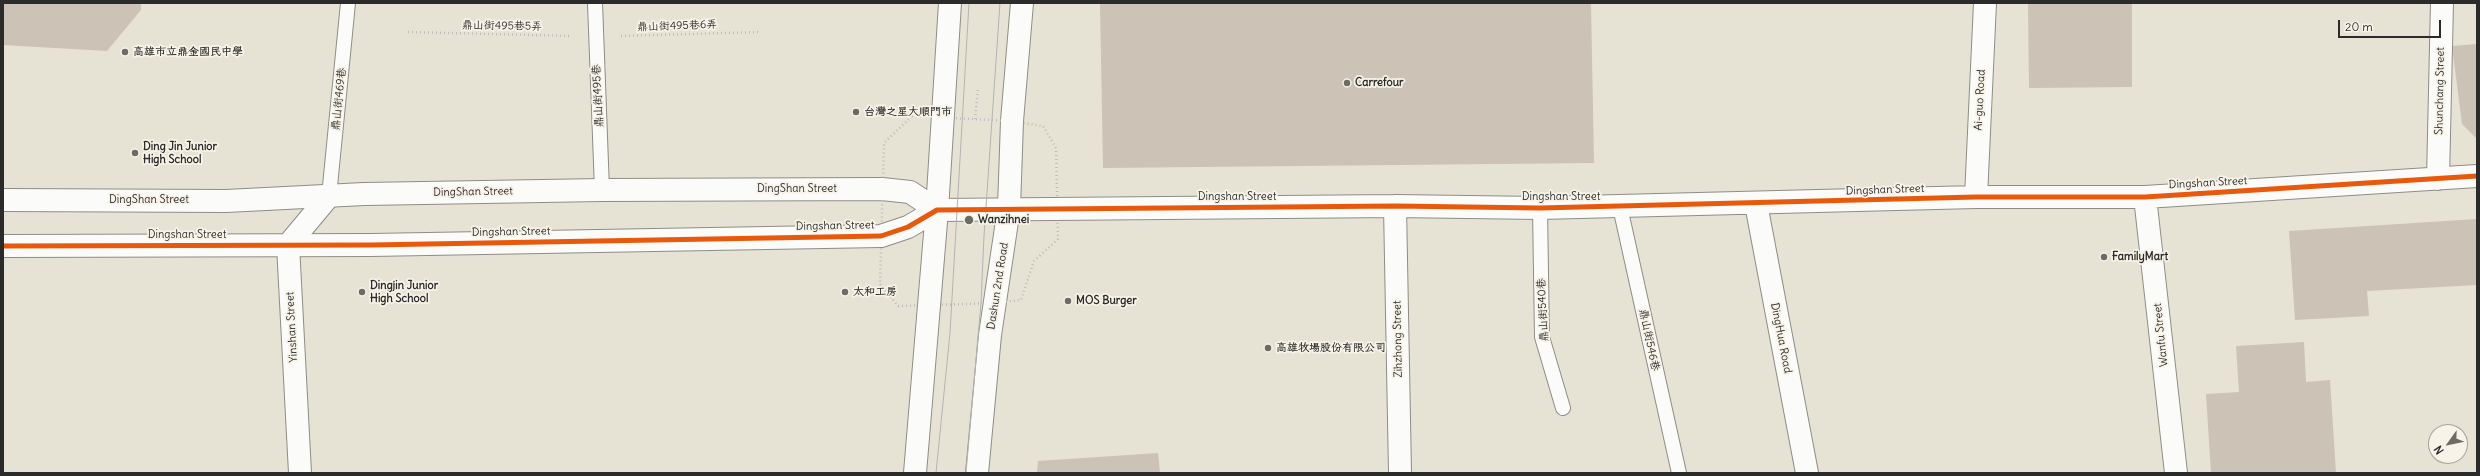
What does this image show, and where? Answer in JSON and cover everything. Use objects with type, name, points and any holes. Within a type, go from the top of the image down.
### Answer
[{"type":"street","points":[[915,473],[937,210],[950,3]]},
{"type":"street","name":"Dashun 2nd Road","points":[[977,473],[990,335],[1009,208],[1012,121],[1022,3]]},
{"type":"street","name":"Ai-guo Road","points":[[1976,197],[1985,3]]},
{"type":"street","name":"Shunchang Street","points":[[2438,179],[2442,3]]},
{"type":"street","name":"Dingshan Street","points":[[3,246],[288,245],[881,236],[908,227],[937,210],[1009,208],[1395,206],[1540,208],[1756,204],[1976,197],[2146,197],[2477,176]]},
{"type":"street","name":"DingShan Street","points":[[3,200],[226,201],[328,196],[602,190],[882,189],[910,192],[937,210]]},
{"type":"street","points":[[288,245],[328,196]]},
{"type":"street","name":"Wanfu Street","points":[[2146,197],[2176,473]]},
{"type":"street","name":"DingHua Road","points":[[1756,204],[1807,473]]},
{"type":"street","name":"Zihzhong Street","points":[[1395,206],[1400,473]]},
{"type":"street","name":"Yinshan Street","points":[[288,245],[300,473]]},
{"type":"lane","name":"鼎山街469巷","points":[[328,196],[348,3]]},
{"type":"lane","name":"鼎山街495巷","points":[[595,3],[595,36],[602,190]]},
{"type":"lane","name":"鼎山街546巷","points":[[1620,207],[1679,473]]},
{"type":"lane","name":"鼎山街540巷","points":[[1540,208],[1542,337],[1563,408]]},
{"type":"path","points":[[975,119],[978,89]]},
{"type":"building","points":[[3,3],[141,3],[141,10],[107,51],[3,45]]},
{"type":"building","name":"Carrefour","points":[[1100,3],[1591,3],[1594,163],[1103,168]]},
{"type":"building","points":[[2028,3],[2132,3],[2132,87],[2029,88]]},
{"type":"building","points":[[2477,44],[2477,139],[2462,124],[2452,46]]},
{"type":"building","points":[[2477,219],[2477,285],[2367,291],[2369,316],[2295,320],[2289,231]]},
{"type":"building","points":[[2304,342],[2306,382],[2330,380],[2336,473],[2211,473],[2206,394],[2239,392],[2236,346]]},
{"type":"building","points":[[1158,453],[1160,473],[1037,473],[1038,461]]},
{"type":"tram line","points":[[936,473],[950,333],[969,3]]},
{"type":"tram line","points":[[966,473],[981,303],[984,236],[1000,3]]},
{"type":"cycle path","points":[[3,246],[371,245],[881,236],[908,227],[937,210],[1395,206],[1540,208],[1976,197],[2145,197],[2477,176]]},
{"type":"place","name":"高雄市立鼎金國民中學","points":[[125,52]]},
{"type":"place","name":"Carrefour","points":[[1347,83]]},
{"type":"place","name":"台灣之星大順門市","points":[[856,112]]},
{"type":"place","name":"Ding Jin Junior High School","points":[[135,153]]},
{"type":"place","name":"Wanzihnei","points":[[969,220]]},
{"type":"place","name":"FamilyMart","points":[[2104,257]]},
{"type":"place","name":"Dingjin Junior High School","points":[[362,292]]},
{"type":"place","name":"太和工房","points":[[845,292]]},
{"type":"place","name":"MOS Burger","points":[[1068,301]]},
{"type":"place","name":"高雄牧場股份有限公司","points":[[1268,348]]}]
